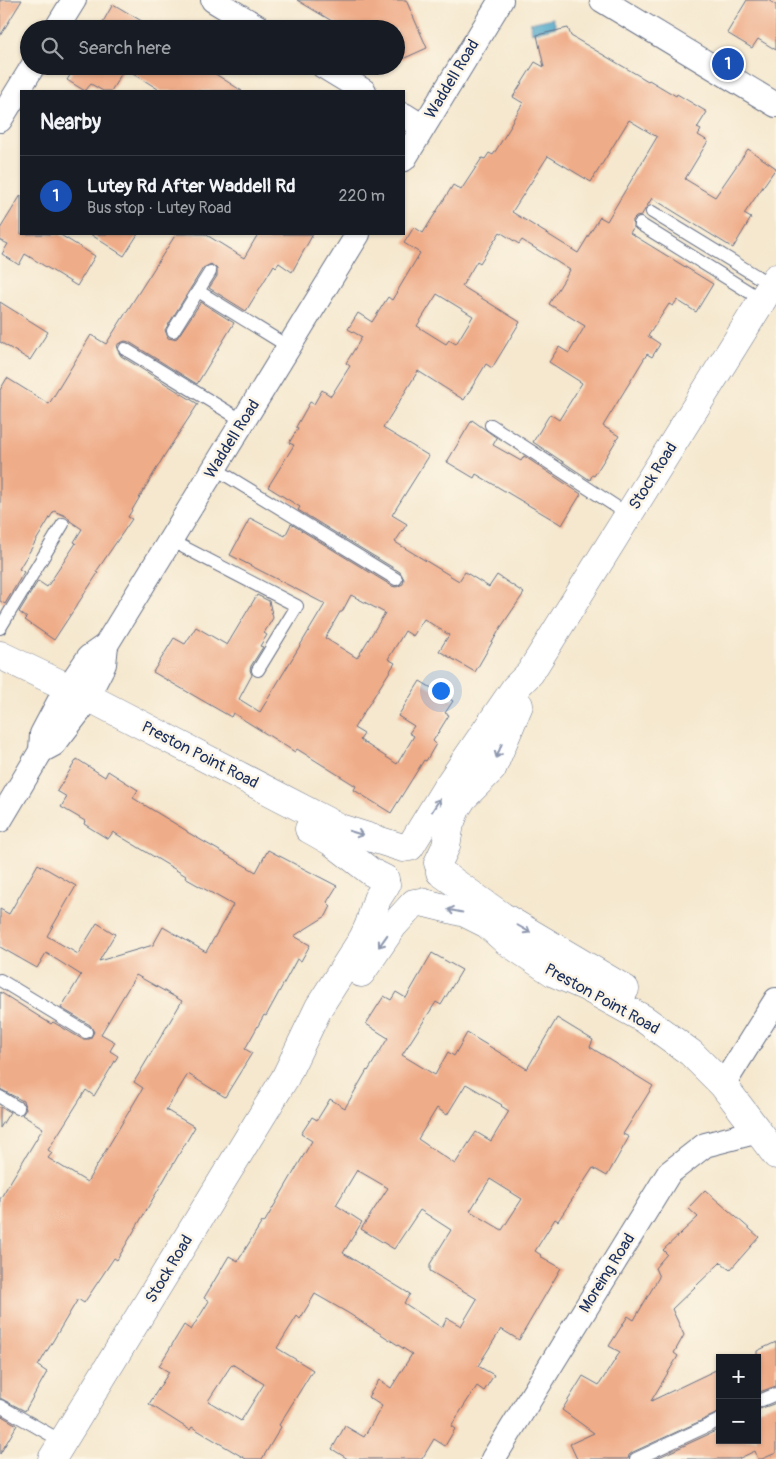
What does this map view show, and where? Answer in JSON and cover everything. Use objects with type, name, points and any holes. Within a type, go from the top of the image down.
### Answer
[{"type":"main road","name":"Stock Road","points":[[58,1450],[285,1078],[319,1006],[363,938],[385,882],[386,864],[396,852],[407,848],[515,688],[530,673],[770,288]]},
{"type":"main road","name":"Preston Point Road","points":[[0,655],[332,842],[385,882]]},
{"type":"main road","name":"Preston Point Road","points":[[0,666],[75,698],[340,828],[407,848]]},
{"type":"main road","name":"Stock Road","points":[[285,1078],[302,1068],[363,970],[393,926],[418,902],[430,897],[436,890],[440,882],[439,868],[456,808],[463,798],[492,769],[507,730],[524,694],[530,673]]},
{"type":"main road","points":[[407,848],[425,850],[433,856],[439,868]]},
{"type":"main road","name":"Preston Point Road","points":[[439,868],[502,916],[630,992],[700,1039],[767,1128],[776,1155]]},
{"type":"main road","points":[[385,882],[393,895],[399,899],[418,902]]},
{"type":"main road","name":"Preston Point Road","points":[[418,902],[465,913],[487,924],[506,941],[554,973],[586,987],[644,1019],[728,1078]]},
{"type":"street","points":[[62,20],[74,0]]},
{"type":"street","points":[[213,0],[246,20]]},
{"type":"street","name":"Waddell Road","points":[[405,155],[414,121],[501,0]]},
{"type":"street","points":[[602,0],[776,105]]},
{"type":"street","points":[[0,120],[28,75]]},
{"type":"street","points":[[338,75],[362,90]]},
{"type":"street","name":"Waddell Road","points":[[0,820],[41,751],[54,744],[75,698],[89,657],[106,645],[357,235]]},
{"type":"street","points":[[728,1078],[776,1000]]},
{"type":"street","name":"Moreing Road","points":[[493,1459],[669,1173],[705,1145],[767,1128]]},
{"type":"lane","points":[[652,212],[770,288]]},
{"type":"lane","points":[[640,224],[770,288]]},
{"type":"lane","points":[[173,331],[210,272]]},
{"type":"lane","points":[[198,290],[289,347]]},
{"type":"lane","points":[[125,349],[243,421]]},
{"type":"lane","points":[[491,425],[629,515]]},
{"type":"lane","points":[[214,468],[396,580]]},
{"type":"lane","points":[[0,628],[63,524]]},
{"type":"lane","points":[[170,540],[297,606],[258,670]]},
{"type":"lane","points":[[0,980],[86,1032]]},
{"type":"lane","points":[[0,1097],[18,1108]]},
{"type":"lane","points":[[761,1400],[776,1394]]},
{"type":"lane","points":[[0,1406],[58,1450]]},
{"type":"lane","points":[[636,1459],[716,1422]]},
{"type":"water","points":[[553,18],[556,27],[532,33],[530,23]]},
{"type":"building","points":[[0,0],[22,0],[0,36]]},
{"type":"building","points":[[297,0],[406,0],[427,48],[405,58],[405,20],[330,20]]},
{"type":"building","points":[[747,0],[768,0],[776,5],[776,50],[758,39],[752,48],[727,33]]},
{"type":"building","points":[[113,4],[140,20],[104,20]]},
{"type":"building","points":[[568,28],[571,36],[648,81],[676,96],[677,94],[707,112],[697,128],[701,130],[698,135],[708,141],[685,179],[715,197],[748,149],[776,168],[744,214],[751,218],[733,248],[652,198],[641,216],[633,220],[633,228],[630,233],[713,284],[696,312],[677,300],[673,306],[669,304],[648,336],[660,344],[652,357],[647,354],[603,426],[619,436],[590,480],[533,442],[550,414],[559,420],[582,383],[549,362],[559,347],[569,353],[585,326],[549,304],[570,270],[522,240],[519,244],[500,232],[480,263],[477,261],[462,286],[520,322],[492,368],[486,364],[464,400],[418,371],[383,428],[429,456],[392,515],[407,524],[395,542],[459,581],[465,572],[489,587],[497,575],[524,593],[501,627],[475,672],[439,651],[449,635],[424,619],[413,636],[405,631],[388,659],[395,663],[354,728],[364,734],[360,740],[397,764],[414,736],[409,733],[414,726],[398,716],[420,681],[453,701],[445,713],[449,715],[433,741],[436,744],[391,813],[354,790],[356,786],[297,749],[295,752],[233,713],[231,717],[153,672],[174,638],[185,644],[196,627],[227,645],[257,595],[269,601],[273,618],[264,633],[267,635],[260,646],[263,647],[251,666],[252,675],[239,699],[260,712],[325,604],[230,555],[250,518],[285,536],[291,524],[392,586],[396,587],[403,584],[404,579],[400,572],[298,510],[300,507],[268,487],[294,445],[289,443],[310,402],[314,404],[322,390],[331,396],[350,366],[346,363],[362,337],[348,329],[358,313],[372,322],[388,297],[392,300],[420,253],[404,243],[414,227],[423,233],[453,185],[461,190],[482,158],[485,159],[489,153],[493,155],[511,126],[523,103],[513,97],[535,62],[544,67],[537,35]],"holes":[[[629,120],[657,137],[607,221],[600,217],[578,253],[512,212],[548,156],[591,182]],[[437,294],[473,316],[456,344],[449,340],[446,344],[417,326]],[[351,595],[385,613],[357,658],[325,638],[340,612],[342,612]]]},
{"type":"building","points":[[70,75],[121,75],[112,90],[101,90],[91,84],[86,90],[83,90],[67,80]]},
{"type":"building","points":[[136,75],[217,75],[240,90],[159,90]]},
{"type":"building","points":[[20,197],[20,235],[61,235],[95,256],[77,286],[25,254],[19,265],[2,254],[8,244],[0,240],[0,229]]},
{"type":"building","points":[[92,235],[137,235],[124,256]]},
{"type":"building","points":[[175,235],[207,235],[244,258],[257,235],[312,235],[292,272],[279,263],[276,267],[274,265],[246,311],[209,288],[217,276],[217,269],[211,264],[203,268],[165,330],[168,338],[177,338],[201,302],[234,323],[197,384],[129,342],[125,341],[118,344],[117,349],[121,356],[198,404],[164,456],[128,517],[132,519],[96,572],[98,573],[54,640],[25,620],[27,618],[19,612],[38,581],[47,587],[76,543],[74,542],[82,529],[70,521],[68,517],[54,511],[19,569],[24,572],[5,604],[0,601],[0,390],[7,378],[49,404],[91,335],[106,344]]},
{"type":"building","points":[[0,302],[48,332],[30,360],[0,342]]},
{"type":"building","points":[[472,420],[497,438],[493,445],[521,461],[524,456],[581,494],[562,525],[476,474],[474,478],[447,462]]},
{"type":"building","points":[[77,759],[105,777],[108,771],[138,790],[133,798],[256,872],[268,850],[337,886],[327,902],[331,906],[326,916],[294,936],[310,945],[301,961],[297,959],[266,1016],[264,1015],[245,1049],[252,1053],[225,1097],[188,1074],[166,1110],[195,1127],[117,1260],[114,1258],[84,1303],[78,1299],[38,1366],[47,1372],[25,1411],[0,1398],[0,1199],[43,1128],[22,1115],[26,1109],[23,1101],[0,1089],[0,992],[51,1024],[53,1022],[82,1039],[90,1039],[94,1032],[90,1025],[61,1008],[81,975],[46,953],[37,968],[0,947],[0,909],[9,914],[38,864],[76,886],[47,936],[78,954],[97,923],[115,934],[99,961],[153,945],[163,927],[206,952],[233,905],[185,878],[186,876],[113,832],[108,839],[84,824],[85,821],[61,807],[67,797],[57,791]],"holes":[[[136,975],[182,1001],[134,1082],[143,1088],[87,1182],[48,1158],[52,1153],[48,1150],[86,1090],[94,1096],[118,1056],[110,1051],[115,1042],[101,1034]]]},
{"type":"building","points":[[432,953],[462,970],[441,1005],[436,1002],[402,1055],[435,1075],[448,1052],[454,1056],[467,1033],[527,1069],[557,1018],[593,1040],[590,1047],[653,1086],[623,1134],[629,1137],[607,1176],[593,1168],[558,1221],[555,1219],[535,1251],[561,1268],[519,1340],[501,1329],[478,1366],[494,1375],[484,1391],[477,1386],[451,1426],[455,1429],[445,1446],[434,1439],[422,1459],[348,1459],[332,1449],[345,1426],[364,1437],[382,1406],[368,1397],[379,1380],[391,1388],[412,1354],[315,1294],[300,1319],[297,1316],[277,1348],[313,1370],[279,1425],[281,1427],[262,1459],[246,1459],[192,1427],[190,1430],[149,1404],[169,1372],[159,1366],[184,1325],[191,1330],[209,1301],[204,1298],[229,1256],[238,1261],[262,1222],[264,1223],[312,1141],[301,1134],[312,1117],[317,1120],[330,1099],[345,1108],[368,1071],[388,1038],[366,1024],[384,996],[391,1000],[396,992],[406,998]],"holes":[[[466,1084],[509,1111],[491,1141],[476,1132],[455,1164],[418,1139],[437,1108],[447,1115]],[[357,1170],[388,1188],[361,1229],[394,1249],[420,1210],[451,1230],[430,1264],[430,1271],[477,1299],[461,1326],[447,1318],[442,1328],[404,1303],[410,1294],[343,1253],[362,1222],[336,1205]],[[490,1179],[522,1199],[502,1230],[470,1211]],[[232,1364],[264,1384],[241,1421],[208,1401]]]},
{"type":"building","points":[[0,1107],[10,1112],[0,1128]]},
{"type":"building","points":[[705,1190],[759,1237],[730,1270],[721,1262],[672,1309],[684,1335],[674,1353],[678,1356],[651,1401],[716,1370],[716,1414],[633,1452],[629,1455],[628,1459],[577,1459],[570,1444],[594,1433],[562,1410],[583,1376],[599,1385],[620,1352],[609,1346],[628,1316],[634,1320],[659,1277],[655,1268],[667,1254],[663,1250],[698,1217],[688,1208]]},
{"type":"building","points":[[776,1342],[776,1386],[761,1392],[761,1354],[757,1354],[757,1351]]},
{"type":"building","points":[[776,1403],[776,1453],[762,1459],[758,1459],[755,1451],[738,1459],[655,1459],[716,1431],[716,1444],[761,1444],[761,1409]]},
{"type":"building","points":[[0,1415],[17,1425],[0,1454]]},
{"type":"place","name":"Lutey Rd After Waddell Rd","points":[[728,64]]}]
